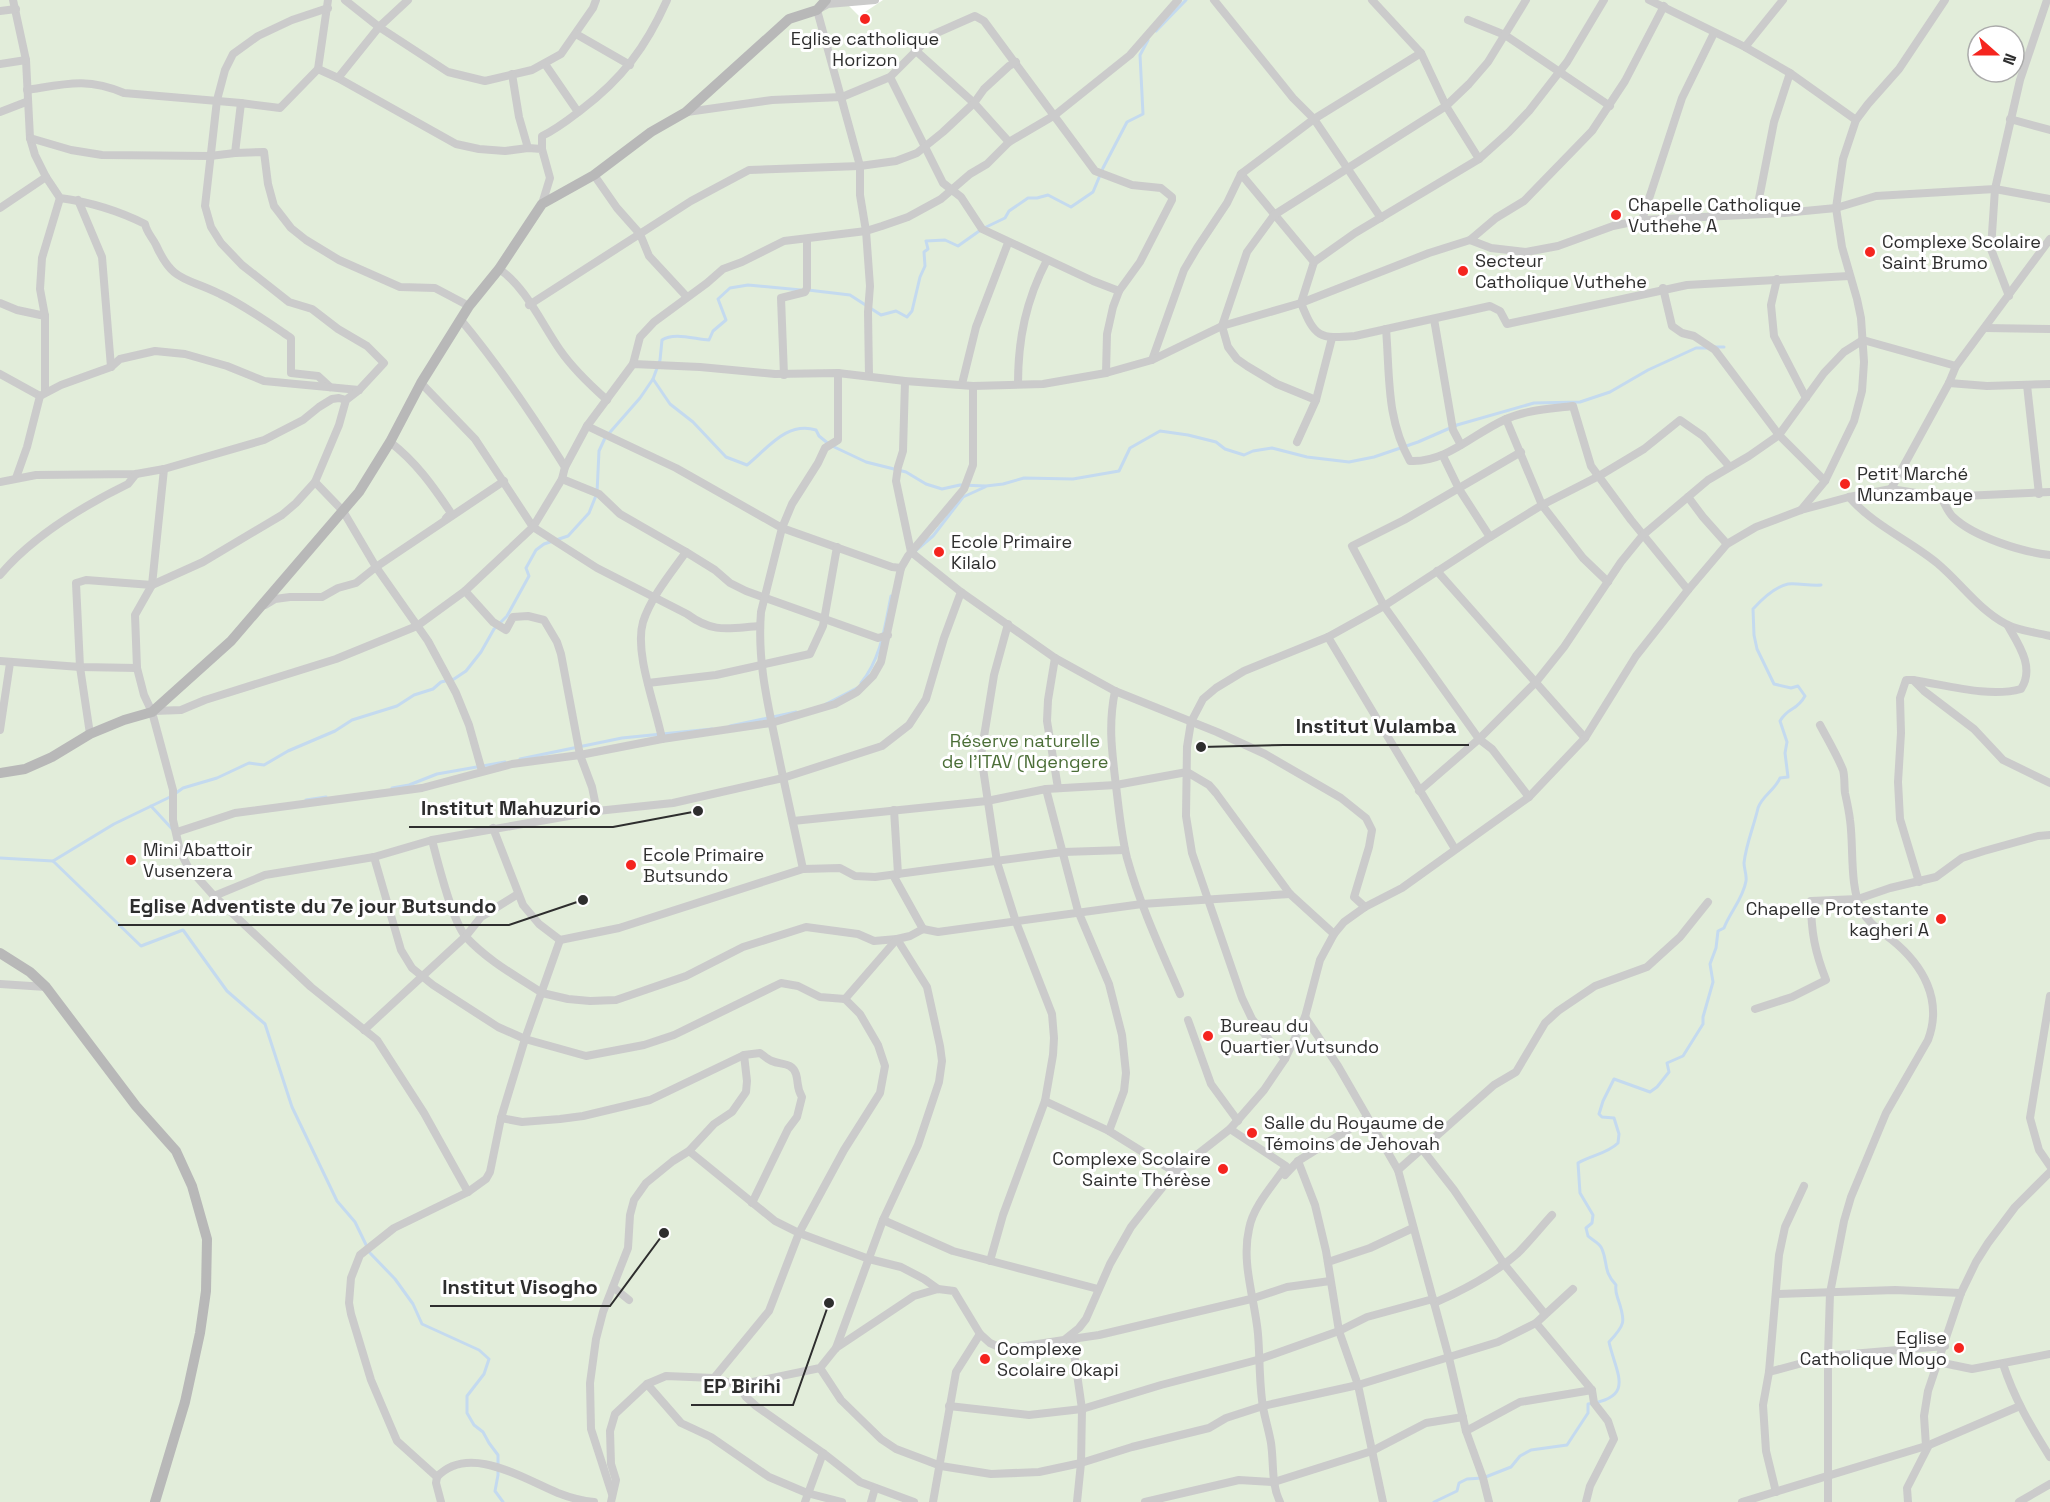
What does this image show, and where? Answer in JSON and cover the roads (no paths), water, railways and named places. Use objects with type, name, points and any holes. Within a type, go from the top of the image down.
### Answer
[{"type":"street","points":[[13,0],[26,60],[30,138],[35,155],[60,198],[78,200],[125,214],[145,225],[167,267],[180,278],[220,294],[291,338],[291,374],[318,376],[330,387]]},
{"type":"street","points":[[345,0],[379,27],[448,72],[485,81],[545,64],[561,54],[596,0]]},
{"type":"street","points":[[338,78],[379,27],[408,0]]},
{"type":"street","points":[[153,712],[231,641],[359,492],[390,442],[421,383],[469,306],[499,270],[542,204],[550,178],[542,149],[542,136],[560,128],[598,97],[630,64],[639,53],[667,0]]},
{"type":"street","points":[[542,204],[594,175],[651,132],[686,112],[789,19],[826,0]]},
{"type":"street","points":[[817,5],[875,0]]},
{"type":"street","points":[[0,773],[25,769],[52,757],[90,734],[124,720],[153,712],[181,710],[205,700],[336,659],[417,626],[465,591],[533,527],[562,479],[565,467],[587,426],[633,364],[640,337],[654,322],[723,269],[783,241],[866,231],[908,217],[954,190],[970,174],[987,164],[1008,142],[1055,116],[1130,55],[1179,0]]},
{"type":"street","points":[[1214,0],[1293,98],[1314,119],[1381,219]]},
{"type":"street","points":[[1372,0],[1421,53],[1446,106],[1479,159]]},
{"type":"street","points":[[1316,400],[1277,384],[1237,359],[1228,346],[1222,326],[1247,252],[1274,215],[1446,106],[1488,62],[1526,0]]},
{"type":"street","points":[[1604,0],[1560,71],[1529,111],[1479,159],[1355,233],[1314,262],[1301,303],[1311,326],[1320,335],[1332,338],[1386,330],[1490,306],[1500,311],[1507,324],[1663,288],[1711,282],[1849,276]]},
{"type":"street","points":[[1649,0],[1745,47],[1790,73],[1856,120]]},
{"type":"street","points":[[1745,47],[1782,0]]},
{"type":"street","points":[[1801,510],[1825,482],[1854,421],[1859,405],[1864,363],[1863,340],[1857,299],[1842,247],[1836,208],[1843,159],[1856,120],[1899,69],[1945,0]]},
{"type":"street","points":[[2009,296],[1991,249],[1995,189],[2010,119],[2028,54],[2047,0]]},
{"type":"street","points":[[27,90],[86,82],[107,86],[124,93],[217,100],[280,108],[318,69],[328,4]]},
{"type":"street","points":[[90,734],[80,667],[76,583],[86,580],[152,585],[203,562],[282,515],[315,482],[339,425],[346,400],[359,390],[384,363],[367,346],[312,309],[289,302],[242,265],[221,243],[210,227],[205,206],[217,100],[225,70],[233,54],[258,36],[328,4]]},
{"type":"street","points":[[817,5],[860,166],[860,195],[866,231],[870,286],[869,376]]},
{"type":"street","points":[[633,364],[784,375],[838,373],[973,386],[1042,384],[1106,373],[1152,360],[1222,326],[1301,303],[1429,253],[1470,240],[1496,218],[1524,201],[1592,131],[1610,106],[1664,6]]},
{"type":"street","points":[[0,11],[16,9]]},
{"type":"street","points":[[686,112],[772,100],[842,97],[890,77],[932,35],[975,16],[984,21],[1095,171],[1132,184],[1161,188],[1172,197],[1140,262],[1119,291],[1107,334],[1106,373]]},
{"type":"street","points":[[1468,20],[1505,35],[1610,106]]},
{"type":"street","points":[[1642,220],[1682,98],[1714,33]]},
{"type":"street","points":[[576,34],[630,64]]},
{"type":"street","points":[[915,50],[974,103],[1008,142]]},
{"type":"street","points":[[1152,360],[1184,270],[1227,203],[1241,174],[1314,119],[1421,53]]},
{"type":"street","points":[[0,64],[26,60]]},
{"type":"street","points":[[529,305],[691,201],[749,170],[860,166],[896,161],[917,153],[974,103],[1008,66],[1016,62]]},
{"type":"street","points":[[545,64],[578,112]]},
{"type":"street","points":[[318,69],[456,144],[496,150],[542,149]]},
{"type":"street","points":[[1756,214],[1774,122],[1790,73]]},
{"type":"street","points":[[512,74],[519,117],[528,148]]},
{"type":"street","points":[[890,77],[943,183],[961,197],[982,230],[1119,291]]},
{"type":"street","points":[[0,112],[27,102]]},
{"type":"street","points":[[235,153],[241,103]]},
{"type":"street","points":[[2010,119],[2050,130]]},
{"type":"street","points":[[30,138],[71,150],[102,155],[210,156],[264,152],[268,184],[274,206],[291,228],[306,240],[339,260],[400,287],[435,288],[469,306]]},
{"type":"street","points":[[1241,174],[1314,262]]},
{"type":"street","points":[[594,175],[616,208],[640,234],[649,256],[687,297]]},
{"type":"street","points":[[0,208],[46,177]]},
{"type":"street","points":[[1470,240],[1491,248],[1526,252],[1558,246],[1613,226],[1642,220],[1836,208],[1876,196],[1995,189],[2050,199]]},
{"type":"street","points":[[16,478],[43,394],[45,316],[40,289],[42,258],[60,198]]},
{"type":"street","points":[[78,200],[102,256],[111,367]]},
{"type":"street","points":[[784,375],[781,298],[806,290],[807,239]]},
{"type":"street","points":[[1891,489],[1956,366],[2050,239]]},
{"type":"street","points":[[962,384],[976,327],[1008,243]]},
{"type":"street","points":[[1018,384],[1020,337],[1034,285],[1047,260]]},
{"type":"street","points":[[499,270],[512,278],[560,351],[581,377],[607,400]]},
{"type":"street","points":[[1777,279],[1771,305],[1774,336],[1806,398]]},
{"type":"street","points":[[1663,288],[1672,326],[1682,333],[1694,336],[1715,351],[1779,435],[1825,482]]},
{"type":"street","points":[[1,305],[45,316]]},
{"type":"street","points":[[1434,319],[1453,430],[1461,445]]},
{"type":"street","points":[[461,320],[520,397],[565,467]]},
{"type":"street","points":[[1985,328],[2050,329]]},
{"type":"street","points":[[1386,330],[1391,411],[1398,438],[1410,461],[1443,456],[1506,419],[1525,412],[1573,406],[1591,466],[1688,590]]},
{"type":"street","points":[[1297,442],[1316,400],[1332,338]]},
{"type":"street","points":[[1419,791],[1479,739],[1536,682],[1564,647],[1643,535],[1708,480],[1779,435],[1844,352],[1863,340],[1956,366]]},
{"type":"street","points":[[0,374],[43,394],[111,367],[120,359],[155,351],[185,354],[227,366],[264,381],[359,390]]},
{"type":"street","points":[[803,869],[770,719],[761,667],[760,626],[764,598],[782,528],[792,504],[825,448],[838,440],[838,373]]},
{"type":"street","points":[[905,381],[903,451],[896,481],[911,551],[961,591],[1055,658],[1115,691],[1265,754],[1341,798],[1366,818],[1372,830],[1354,897],[1365,908]]},
{"type":"street","points":[[1949,382],[1987,386],[2050,384]]},
{"type":"street","points":[[421,383],[475,439],[533,527],[597,568],[687,614],[700,623],[717,629],[760,626]]},
{"type":"street","points":[[2027,385],[2039,494]]},
{"type":"street","points":[[177,832],[235,813],[422,788],[512,764],[580,755],[660,735],[770,719],[835,704],[857,692],[873,676],[881,662],[888,635],[896,568],[966,484],[973,459],[971,418],[973,386]]},
{"type":"street","points":[[0,482],[36,475],[136,474],[164,469],[264,440],[303,420],[332,399],[346,400]]},
{"type":"street","points":[[1506,419],[1542,505],[1583,558],[1608,582]]},
{"type":"street","points":[[1285,1059],[1252,1019],[1242,998],[1192,853],[1186,816],[1187,747],[1191,722],[1203,699],[1216,688],[1244,672],[1328,637],[1384,606],[1542,505],[1599,476],[1644,449],[1680,420],[1703,436],[1729,466]]},
{"type":"street","points":[[587,426],[676,468],[782,528],[896,568]]},
{"type":"street","points":[[390,442],[410,458],[442,499],[451,513],[443,522]]},
{"type":"street","points":[[1521,452],[1404,520],[1352,546],[1384,606],[1479,739],[1492,749],[1529,797]]},
{"type":"street","points":[[1443,456],[1459,489],[1490,537]]},
{"type":"street","points":[[164,469],[152,585],[135,615],[137,668],[144,696],[153,712],[173,790],[173,820],[180,851],[188,867],[214,896],[311,987],[377,1040],[424,1113],[468,1192]]},
{"type":"street","points":[[0,574],[36,541],[59,524],[128,484],[136,474]]},
{"type":"street","points":[[562,479],[596,493],[620,514],[715,570],[730,583],[764,598],[878,638],[888,635]]},
{"type":"street","points":[[259,610],[275,600],[290,597],[322,597],[338,588],[356,583],[376,567],[504,481]]},
{"type":"street","points":[[315,482],[342,511],[376,567],[428,641],[456,693],[469,725],[482,771]]},
{"type":"street","points":[[1068,1340],[1086,1319],[1110,1264],[1131,1227],[1174,1172],[1238,1121],[1264,1090],[1285,1059],[1305,1017],[1320,960],[1334,934],[1344,922],[1402,888],[1529,797],[1585,738],[1636,656],[1727,544],[1756,527],[1801,510],[1891,489],[1941,497],[2050,492]]},
{"type":"street","points":[[1688,497],[1727,544]]},
{"type":"street","points":[[1849,497],[1863,513],[1936,562],[1983,609],[2008,626],[2050,636]]},
{"type":"street","points":[[1941,497],[1952,517],[1981,535],[2029,553],[2050,555]]},
{"type":"street","points":[[648,683],[761,667],[810,654],[824,619],[837,547]]},
{"type":"street","points":[[660,735],[641,647],[641,629],[655,598],[686,552]]},
{"type":"street","points":[[1437,571],[1585,738]]},
{"type":"street","points":[[465,591],[496,624],[506,630],[513,617],[528,616],[544,620],[561,654],[574,729],[597,811]]},
{"type":"street","points":[[214,896],[265,875],[374,857],[432,840],[597,811],[673,803],[783,778],[882,746],[909,725],[926,699],[961,591]]},
{"type":"street","points":[[990,1261],[1003,1215],[1045,1101],[1053,1055],[1052,1014],[1016,922],[997,862],[981,755],[994,675],[1008,624]]},
{"type":"street","points":[[1919,882],[1900,819],[1898,782],[1901,733],[1900,698],[1906,680],[1985,692],[2007,693],[2021,689],[2026,683],[2024,654],[2008,626]]},
{"type":"street","points":[[1328,637],[1455,849]]},
{"type":"street","points":[[1055,658],[1047,721],[1058,788]]},
{"type":"street","points":[[0,661],[80,667],[137,668]]},
{"type":"street","points":[[0,730],[10,663]]},
{"type":"street","points":[[1913,680],[1974,729],[2003,760],[2050,783]]},
{"type":"street","points":[[1115,691],[1110,735],[1119,819],[1125,850],[1142,904],[1180,994]]},
{"type":"street","points":[[1820,725],[1844,772],[1851,822],[1852,858],[1858,899],[1862,910],[1869,921],[1902,949],[1918,967],[1928,984],[1934,1012],[1928,1040],[1886,1113],[1851,1197],[1844,1221],[1830,1293],[1828,1502]]},
{"type":"street","points":[[793,821],[987,801],[1046,789],[1116,785],[1187,772],[1209,785],[1290,894],[1334,934]]},
{"type":"street","points":[[1046,789],[1078,911],[1109,984],[1122,1035],[1126,1073],[1124,1091],[1109,1131]]},
{"type":"street","points":[[894,810],[896,874],[923,929]]},
{"type":"street","points":[[493,828],[518,894],[529,915],[560,940]]},
{"type":"street","points":[[1755,1009],[1792,997],[1826,981],[1817,958],[1811,932],[1811,901],[1858,899],[1890,888],[1936,877],[1962,858],[1984,850],[2038,836],[2050,836]]},
{"type":"street","points":[[432,840],[456,918],[466,936],[486,956],[542,993],[568,999],[616,999],[651,989],[686,976],[743,947],[806,927],[858,934],[874,941],[910,936],[923,929],[938,932],[1078,911],[1142,904],[1290,894]]},
{"type":"street","points":[[560,940],[619,928],[803,869],[840,868],[855,876],[875,877],[1062,852],[1125,850]]},
{"type":"street","points":[[374,857],[401,950],[412,968],[498,1027],[525,1039],[586,1056],[644,1045],[674,1035],[781,983],[798,986],[820,997],[845,999],[860,1014],[878,1045],[885,1066],[880,1093],[844,1150],[799,1233],[769,1311],[714,1378]]},
{"type":"street","points":[[364,1030],[466,936],[481,917],[518,894]]},
{"type":"street","points":[[1398,1170],[1494,1085],[1516,1072],[1545,1023],[1558,1011],[1595,986],[1647,967],[1680,937],[1707,902]]},
{"type":"street","points":[[845,999],[897,939]]},
{"type":"street","points":[[612,1498],[616,1480],[611,1464],[610,1431],[615,1414],[647,1384],[666,1376],[714,1378],[738,1385],[820,1368],[836,1348],[883,1220],[918,1145],[936,1092],[942,1061],[927,987],[897,939]]},
{"type":"street","points":[[441,1502],[436,1477],[397,1441],[371,1380],[349,1303],[351,1278],[360,1255],[394,1228],[468,1192],[486,1179],[490,1172],[501,1118],[525,1039],[560,940]]},
{"type":"street","points":[[0,953],[30,972],[46,987],[136,1106],[176,1151],[192,1186],[207,1239],[206,1291],[200,1333],[185,1402],[155,1502]]},
{"type":"street","points":[[0,984],[46,987]]},
{"type":"street","points":[[1908,1502],[1907,1488],[1928,1446],[1924,1416],[1928,1391],[1961,1293],[1988,1243],[2015,1207],[2049,1171],[2039,1150],[2030,1118],[2050,996]]},
{"type":"street","points":[[1305,1017],[1338,1066],[1398,1170],[1449,1358],[1466,1431],[1489,1502]]},
{"type":"street","points":[[1188,1020],[1211,1084],[1238,1121]]},
{"type":"street","points":[[501,1118],[522,1122],[560,1119],[583,1116],[650,1100],[744,1055],[760,1053],[772,1061],[782,1062],[791,1067],[796,1074],[797,1090],[802,1097],[797,1117],[788,1129],[752,1203]]},
{"type":"street","points":[[612,1498],[593,1436],[589,1412],[590,1383],[596,1339],[627,1248],[634,1200],[646,1183],[689,1151],[714,1124],[732,1112],[746,1092],[744,1055]]},
{"type":"street","points":[[1045,1101],[1109,1131],[1174,1172]]},
{"type":"street","points":[[1263,1199],[1298,1161],[1367,1118]]},
{"type":"street","points":[[1230,1129],[1286,1166],[1263,1199],[1248,1230],[1251,1299],[1258,1334],[1257,1360],[1263,1407],[1271,1444],[1274,1482],[1280,1502]]},
{"type":"street","points":[[1422,1149],[1479,1225],[1504,1264],[1545,1314]]},
{"type":"street","points":[[689,1151],[775,1221],[799,1233],[869,1259],[901,1268],[938,1289]]},
{"type":"street","points":[[1298,1161],[1316,1205],[1339,1330],[1358,1385],[1383,1502]]},
{"type":"street","points":[[1776,1492],[1766,1451],[1763,1405],[1769,1372],[1779,1255],[1785,1227],[1804,1186]]},
{"type":"street","points":[[948,1406],[1029,1414],[1082,1409],[1161,1384],[1257,1360],[1339,1330],[1367,1317],[1434,1301],[1474,1284],[1519,1252],[1552,1215]]},
{"type":"street","points":[[883,1220],[953,1251],[1098,1289]]},
{"type":"street","points":[[1328,1262],[1380,1244],[1413,1228]]},
{"type":"street","points":[[836,1348],[914,1296],[938,1289],[954,1291],[980,1334],[990,1343],[999,1347],[1012,1348],[1099,1335],[1251,1299],[1287,1287],[1330,1281]]},
{"type":"street","points":[[613,1287],[629,1300]]},
{"type":"street","points":[[820,1368],[841,1400],[881,1439],[911,1456],[941,1466],[991,1474],[1039,1473],[1209,1428],[1227,1418],[1263,1407],[1358,1385],[1498,1342],[1536,1323],[1573,1289]]},
{"type":"street","points":[[1776,1294],[1895,1290],[1961,1293]]},
{"type":"street","points":[[1536,1323],[1592,1390],[1594,1403],[1608,1421],[1614,1439],[1590,1486],[1586,1502]]},
{"type":"street","points":[[933,1502],[941,1466],[948,1406],[956,1372],[980,1334]]},
{"type":"street","points":[[1068,1340],[1082,1409],[1081,1463],[1077,1502]]},
{"type":"street","points":[[1769,1372],[1828,1356],[1945,1346]]},
{"type":"street","points":[[1938,1362],[1972,1369],[2050,1354]]},
{"type":"street","points":[[2003,1364],[2011,1389],[2031,1428],[2050,1457]]},
{"type":"street","points":[[647,1384],[681,1423],[711,1437],[769,1477],[807,1492],[842,1502]]},
{"type":"street","points":[[738,1385],[756,1406],[860,1482],[914,1502]]},
{"type":"street","points":[[1466,1431],[1520,1402],[1592,1390]]},
{"type":"street","points":[[1743,1502],[1928,1446],[2020,1406]]},
{"type":"street","points":[[1145,1502],[1239,1480],[1274,1482],[1372,1451],[1426,1423],[1463,1417]]},
{"type":"street","points":[[805,1502],[823,1453]]},
{"type":"street","points":[[436,1477],[447,1469],[461,1464],[477,1463],[503,1469],[579,1501],[594,1502]]},
{"type":"street","points":[[2019,1502],[2050,1484]]},
{"type":"street","points":[[872,1502],[875,1488]]},
{"type":"waterway","points":[[1156,31],[1186,0]]},
{"type":"waterway","points":[[808,290],[850,295],[881,315],[896,311],[907,317],[912,311],[925,266],[924,252],[928,249],[926,241],[945,240],[958,246],[982,229],[1005,218],[1009,211],[1028,198],[1048,195],[1071,207],[1093,192],[1127,122],[1143,114],[1140,55],[1148,40]]},
{"type":"waterway","points":[[176,793],[183,788],[217,778],[249,763],[264,765],[288,751],[335,731],[352,720],[397,706],[414,695],[433,689],[441,682],[454,679],[466,671],[481,652],[494,629],[507,616],[529,576],[526,568],[536,550],[544,544],[568,536],[589,513],[597,493],[599,451],[605,438],[640,398],[653,379],[660,360],[662,340],[672,336],[709,340],[713,331],[726,320],[718,299],[730,288],[748,285],[801,290]]},
{"type":"waterway","points":[[1714,347],[1724,347]]},
{"type":"waterway","points":[[653,379],[670,404],[693,422],[726,457],[747,465],[778,438],[796,429],[806,428],[816,430],[819,436],[830,445],[866,462],[906,472],[926,484],[942,489],[960,485],[1003,484],[1024,478],[1073,479],[1119,471],[1130,448],[1160,431],[1216,442],[1225,449],[1244,455],[1272,448],[1307,457],[1349,462],[1374,457],[1418,442],[1457,425],[1534,403],[1580,402],[1610,392],[1648,370],[1696,348],[1707,348]]},
{"type":"waterway","points":[[914,552],[933,536],[963,497],[985,487]]},
{"type":"waterway","points":[[1434,1502],[1457,1491],[1459,1483],[1467,1479],[1483,1478],[1511,1467],[1520,1456],[1531,1450],[1567,1445],[1588,1413],[1588,1404],[1603,1401],[1613,1396],[1618,1390],[1618,1374],[1609,1342],[1621,1327],[1623,1318],[1616,1285],[1607,1271],[1602,1249],[1588,1236],[1586,1228],[1592,1223],[1593,1215],[1580,1193],[1578,1163],[1609,1150],[1618,1143],[1619,1134],[1614,1118],[1602,1117],[1599,1114],[1614,1079],[1650,1092],[1669,1072],[1667,1063],[1683,1056],[1703,1024],[1713,982],[1710,964],[1716,948],[1718,931],[1724,928],[1744,888],[1745,856],[1758,808],[1780,778],[1788,777],[1785,753],[1787,742],[1780,721],[1786,713],[1799,705],[1805,696],[1798,686],[1791,688],[1774,684],[1757,649],[1753,609],[1769,594],[1788,584],[1821,585]]},
{"type":"waterway","points":[[861,683],[878,653],[891,596]]},
{"type":"waterway","points":[[826,704],[857,688]]},
{"type":"waterway","points":[[730,726],[796,712]]},
{"type":"waterway","points":[[520,759],[622,738],[712,729]]},
{"type":"waterway","points":[[392,788],[409,785],[437,774],[505,762]]},
{"type":"waterway","points":[[0,858],[53,861],[114,824],[170,797]]},
{"type":"waterway","points":[[306,800],[326,797]]},
{"type":"waterway","points":[[151,806],[174,831]]},
{"type":"waterway","points":[[53,861],[141,946],[183,930],[227,991],[265,1024],[292,1107],[337,1201],[355,1222],[370,1253],[395,1279],[413,1304],[422,1324],[479,1350],[489,1359],[484,1374],[467,1396],[467,1413],[498,1455],[495,1491],[503,1502]]},
{"type":"place","name":"Eglise catholique Horizon","points":[[865,19]]},
{"type":"place","name":"Chapelle Catholique Vuthehe A","points":[[1616,215]]},
{"type":"place","name":"Complexe Scolaire Saint Brumo","points":[[1870,252]]},
{"type":"place","name":"Secteur Catholique Vuthehe","points":[[1463,271]]},
{"type":"place","name":"Petit Marché Munzambaye","points":[[1845,484]]},
{"type":"place","name":"Ecole Primaire Kilalo","points":[[939,552]]},
{"type":"place","name":"Institut Vulamba","points":[[1201,747]]},
{"type":"place","name":"Institut Mahuzurio","points":[[698,811]]},
{"type":"place","name":"Mini Abattoir Vusenzera","points":[[131,860]]},
{"type":"place","name":"Ecole Primaire Butsundo","points":[[631,865]]},
{"type":"place","name":"Eglise Adventiste du 7e jour Butsundo","points":[[583,900]]},
{"type":"place","name":"Chapelle Protestante kagheri A","points":[[1941,919]]},
{"type":"place","name":"Bureau du Quartier Vutsundo","points":[[1208,1036]]},
{"type":"place","name":"Salle du Royaume de Témoins de Jehovah","points":[[1252,1133]]},
{"type":"place","name":"Complexe Scolaire Sainte Thérèse","points":[[1223,1169]]},
{"type":"place","name":"Institut Visogho","points":[[664,1233]]},
{"type":"place","name":"EP Birihi","points":[[829,1303]]},
{"type":"place","name":"Eglise Catholique Moyo","points":[[1959,1348]]},
{"type":"place","name":"Complexe Scolaire Okapi","points":[[985,1359]]},
{"type":"park label","name":"Réserve naturelle de l'ITAV (Ngengere","points":[[1025,751]]}]
